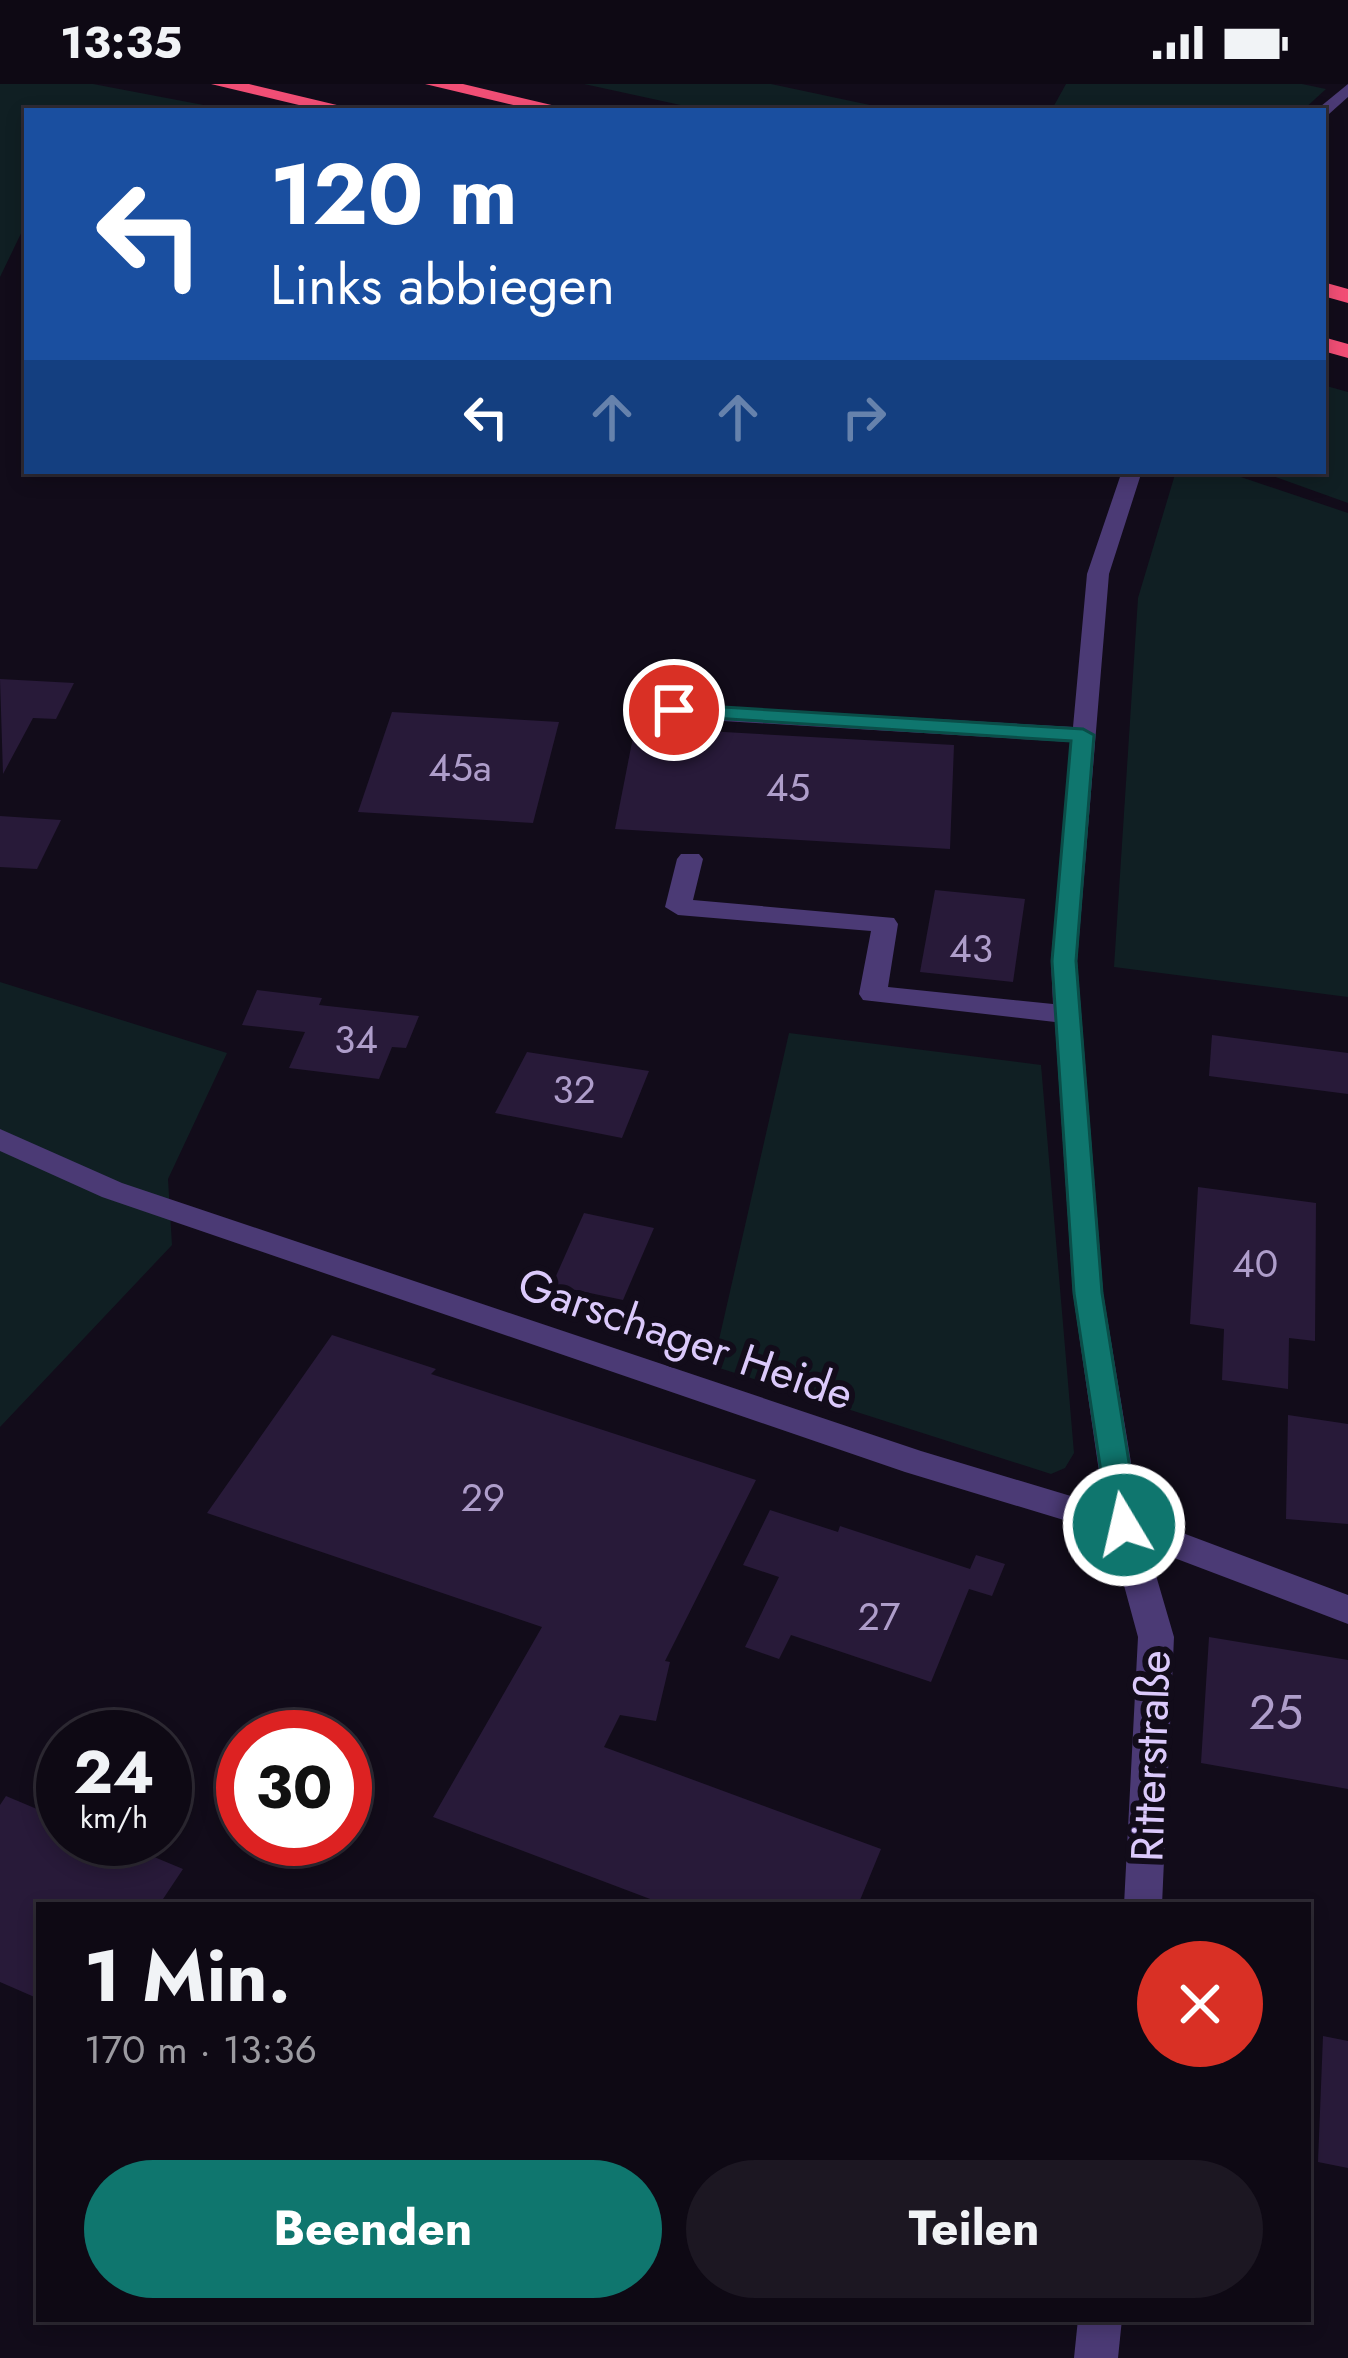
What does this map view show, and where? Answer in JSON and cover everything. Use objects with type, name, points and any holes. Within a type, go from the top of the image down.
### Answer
[{"type":"highway","points":[[221,84],[337,108]]},
{"type":"highway","points":[[435,84],[552,108]]},
{"type":"street","name":"Ritterstraße","points":[[1131,474],[1098,574],[1064,961],[1088,1293],[1124,1525],[1156,1636],[1143,1902]]},
{"type":"street","points":[[674,710],[1083,735]]},
{"type":"street","points":[[690,859],[678,907],[885,924],[873,994],[1071,1015]]},
{"type":"street","name":"Garschager Heide","points":[[0,1138],[112,1190],[917,1463],[1124,1525],[1348,1610]]},
{"type":"street","points":[[1096,2358],[1100,2322]]},
{"type":"shaded area","points":[[0,84],[93,84],[219,108],[24,108],[24,227],[0,277]]},
{"type":"shaded area","points":[[584,84],[771,84],[884,108],[694,108]]},
{"type":"shaded area","points":[[1066,84],[1302,84],[1326,89],[1305,108],[1053,108]]},
{"type":"shaded area","points":[[1326,386],[1348,392],[1348,503],[1267,474],[1326,474]]},
{"type":"shaded area","points":[[1175,474],[1232,474],[1348,513],[1348,997],[1114,967],[1138,598]]},
{"type":"shaded area","points":[[0,982],[227,1053],[168,1179],[172,1245],[0,1427]]},
{"type":"shaded area","points":[[789,1033],[1041,1065],[1074,1453],[1065,1468],[1051,1474],[713,1366]]},
{"type":"building","points":[[0,679],[74,683],[56,719],[33,718],[3,774]]},
{"type":"building","points":[[392,712],[559,722],[533,823],[358,812]]},
{"type":"building","points":[[635,727],[954,745],[950,849],[615,829]]},
{"type":"building","points":[[0,816],[61,820],[37,869],[0,867]]},
{"type":"building","points":[[935,890],[1025,899],[1013,982],[920,972]]},
{"type":"building","points":[[257,990],[322,998],[319,1005],[419,1016],[406,1048],[392,1047],[379,1079],[289,1068],[305,1032],[242,1025]]},
{"type":"building","points":[[1212,1035],[1348,1053],[1348,1094],[1209,1076]]},
{"type":"building","points":[[527,1052],[649,1071],[622,1138],[495,1113]]},
{"type":"building","points":[[1198,1187],[1316,1203],[1315,1341],[1289,1338],[1288,1389],[1222,1380],[1224,1329],[1190,1324]]},
{"type":"building","points":[[584,1213],[654,1228],[623,1300],[552,1285]]},
{"type":"building","points":[[332,1335],[436,1369],[431,1374],[756,1480],[665,1661],[670,1662],[656,1721],[620,1715],[604,1747],[881,1849],[859,1902],[658,1902],[433,1817],[542,1627],[207,1513]]},
{"type":"building","points":[[1288,1415],[1348,1424],[1348,1524],[1286,1519]]},
{"type":"building","points":[[770,1510],[838,1532],[840,1526],[970,1569],[976,1555],[1005,1564],[992,1596],[969,1589],[931,1682],[791,1635],[779,1659],[745,1647],[779,1577],[743,1565]]},
{"type":"building","points":[[1209,1637],[1348,1660],[1348,1789],[1201,1763]]},
{"type":"building","points":[[6,1796],[36,1809],[36,1866],[183,1869],[161,1902],[36,1902],[36,1998],[0,1982],[0,1805]]},
{"type":"building","points":[[1323,2036],[1348,2041],[1348,2168],[1318,2162]]},
{"type":"route","points":[[674,710],[1083,735],[1064,961],[1088,1293],[1124,1525]]}]
